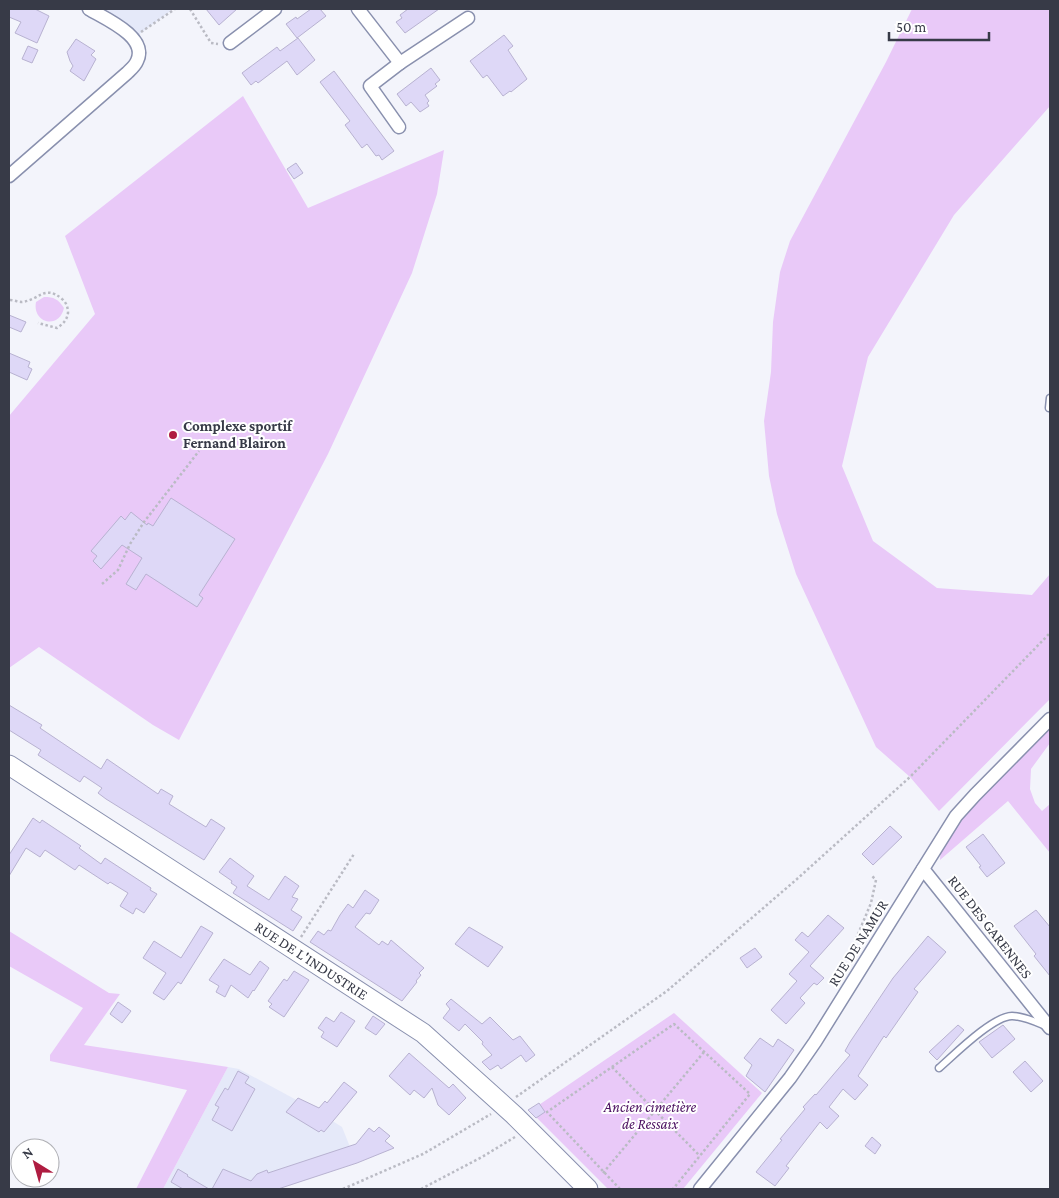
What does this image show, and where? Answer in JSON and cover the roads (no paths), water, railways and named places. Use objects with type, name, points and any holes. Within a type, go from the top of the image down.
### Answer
[{"type":"street","points":[[9,176],[128,73],[138,61],[139,49],[130,35],[89,9]]},
{"type":"street","points":[[230,43],[275,9]]},
{"type":"street","points":[[358,9],[400,63]]},
{"type":"street","points":[[400,127],[370,86],[400,63],[468,18]]},
{"type":"street","name":"RUE DE NAMUR","points":[[700,1189],[790,1078],[815,1042],[956,816],[1050,719]]},
{"type":"street","name":"RUE DE L'INDUSTRIE","points":[[9,765],[423,1033],[503,1106],[588,1189]]},
{"type":"street","name":"RUE DES GARENNES","points":[[923,869],[1050,1028]]},
{"type":"lane","points":[[1049,408],[1050,398]]},
{"type":"lane","points":[[939,1068],[984,1030],[1003,1017],[1018,1017],[1050,1028]]},
{"type":"place","name":"Complexe sportif Fernand Blairon","points":[[173,435]]},
{"type":"park label","name":"Ancien cimetière de Ressaix","points":[[650,1116]]}]
